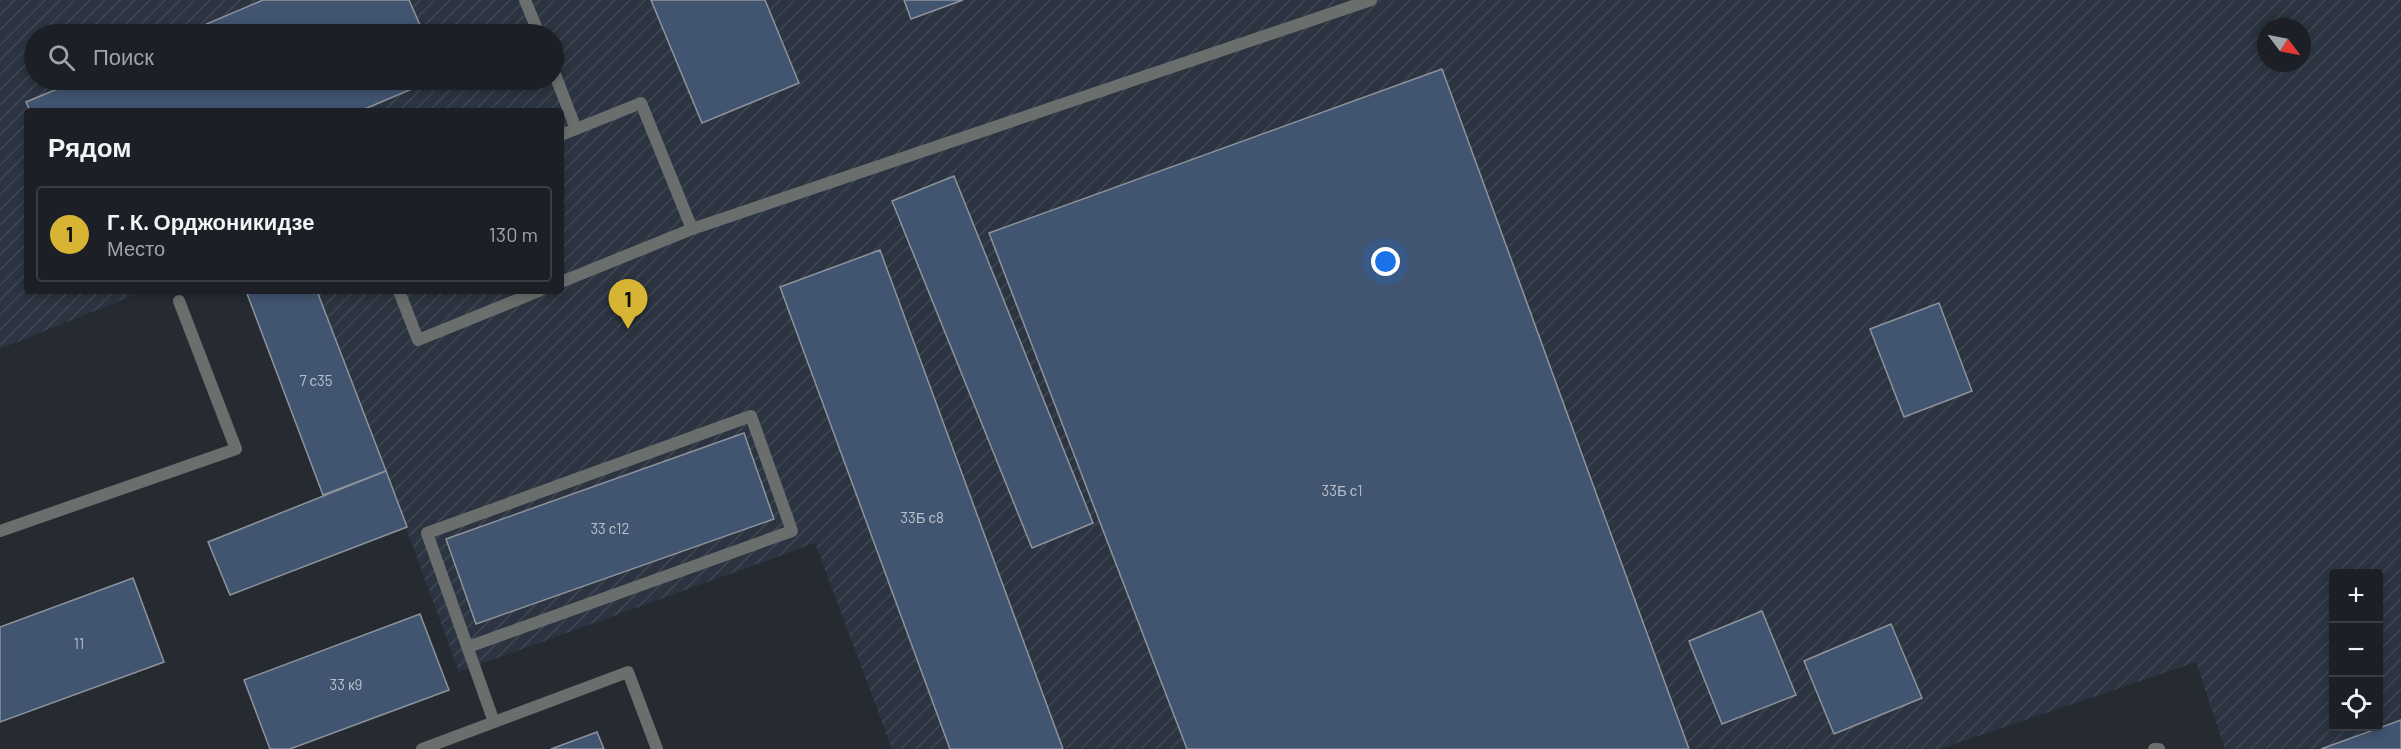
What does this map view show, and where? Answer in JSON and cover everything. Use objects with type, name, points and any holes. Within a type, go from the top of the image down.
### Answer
[{"type":"lane","points":[[525,0],[534,24]]},
{"type":"lane","points":[[564,281],[692,229],[1371,0]]},
{"type":"lane","points":[[561,90],[576,129]]},
{"type":"lane","points":[[564,134],[641,103],[692,229]]},
{"type":"lane","points":[[400,294],[418,340],[532,294]]},
{"type":"lane","points":[[0,531],[236,449],[179,301]]},
{"type":"lane","points":[[468,647],[792,531],[751,416],[427,533],[494,722]]},
{"type":"lane","points":[[422,749],[628,672],[657,749]]},
{"type":"lane","points":[[2154,749],[2159,749]]},
{"type":"shaded area","points":[[0,0],[2401,0],[2401,749],[2225,749],[2196,662],[1940,749],[892,749],[815,543],[459,672],[385,471],[323,495],[247,294],[564,294],[564,108],[24,108],[24,294],[137,294],[0,349]]},
{"type":"building","points":[[263,0],[409,0],[420,24],[207,24]]},
{"type":"building","points":[[651,0],[765,0],[799,83],[702,123]]},
{"type":"building","points":[[904,0],[963,0],[911,19]]},
{"type":"building","points":[[1442,69],[1689,749],[1187,749],[989,233]]},
{"type":"building","points":[[55,90],[409,90],[367,108],[29,108],[26,102]]},
{"type":"building","points":[[954,176],[1093,523],[1032,548],[892,201]]},
{"type":"building","points":[[880,250],[1063,749],[950,749],[780,287]]},
{"type":"building","points":[[247,294],[318,294],[386,471],[323,495]]},
{"type":"building","points":[[1939,303],[1972,391],[1904,417],[1870,329]]},
{"type":"building","points":[[744,433],[774,519],[476,624],[446,539]]},
{"type":"building","points":[[386,471],[407,527],[230,595],[208,542]]},
{"type":"building","points":[[133,578],[164,662],[0,722],[0,627]]},
{"type":"building","points":[[1762,611],[1796,695],[1722,724],[1689,641]]},
{"type":"building","points":[[420,614],[449,690],[290,749],[270,749],[244,680]]},
{"type":"building","points":[[1891,624],[1922,698],[1834,734],[1804,661]]},
{"type":"building","points":[[2401,720],[2401,749],[2321,749],[2371,731],[2383,731],[2383,727]]},
{"type":"building","points":[[597,732],[604,749],[551,749]]},
{"type":"place","name":"Г. К. Орджоникидзе","points":[[628,329]]}]
